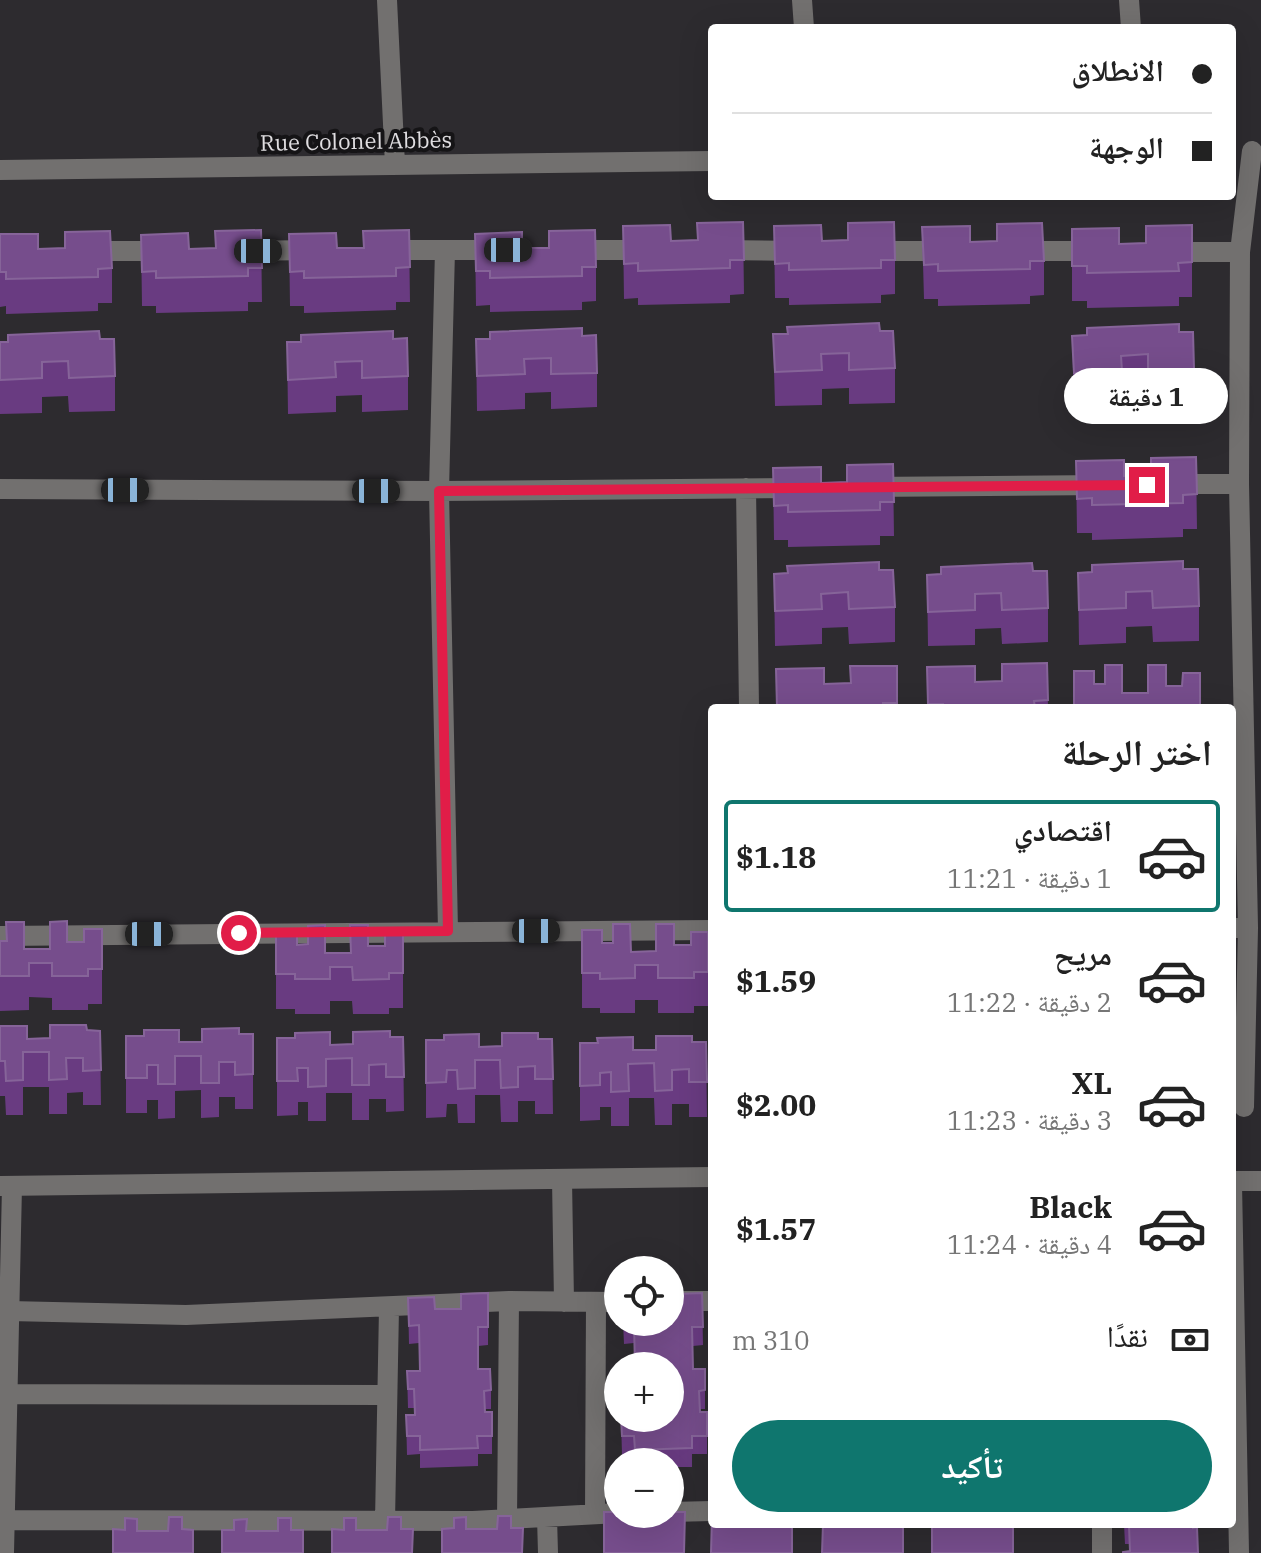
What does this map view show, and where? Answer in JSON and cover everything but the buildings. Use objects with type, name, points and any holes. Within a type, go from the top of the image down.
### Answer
[{"type":"street","points":[[387,0],[395,165]]},
{"type":"street","points":[[802,0],[804,24]]},
{"type":"street","points":[[1129,0],[1131,24]]},
{"type":"street","points":[[1244,1107],[1240,928],[1239,484],[1240,252],[1248,151]]},
{"type":"street","name":"Rue Colonel Abbès","points":[[0,170],[708,161]]},
{"type":"street","points":[[212,251],[336,250]]},
{"type":"street","points":[[367,250],[668,250]]},
{"type":"street","points":[[445,250],[439,491],[448,931]]},
{"type":"street","points":[[699,250],[970,251]]},
{"type":"street","points":[[72,252],[180,251]]},
{"type":"street","points":[[1002,251],[1113,251]]},
{"type":"street","points":[[1145,252],[1240,252]]},
{"type":"street","points":[[1159,485],[1239,484]]},
{"type":"street","points":[[0,489],[439,491],[1128,485]]},
{"type":"street","points":[[746,488],[749,704]]},
{"type":"street","points":[[0,936],[708,930]]},
{"type":"street","points":[[4,1553],[9,1311],[6,1186],[708,1177]]},
{"type":"street","points":[[562,1179],[564,1302]]},
{"type":"street","points":[[1236,1182],[1261,1181]]},
{"type":"street","points":[[9,1311],[186,1315],[509,1301],[604,1302]]},
{"type":"street","points":[[507,1520],[509,1301]]},
{"type":"street","points":[[684,1301],[708,1301]]},
{"type":"street","points":[[595,1514],[596,1302]]},
{"type":"street","points":[[385,1521],[389,1308]]},
{"type":"street","points":[[8,1394],[387,1395]]},
{"type":"street","points":[[1236,1394],[1239,1553]]},
{"type":"street","points":[[684,1512],[708,1511]]},
{"type":"street","points":[[4,1520],[507,1520],[604,1514]]},
{"type":"street","points":[[547,1517],[548,1553]]},
{"type":"street","points":[[1102,1528],[1102,1553]]},
{"type":"route","points":[[239,933],[448,931],[439,491],[1147,485]]}]
